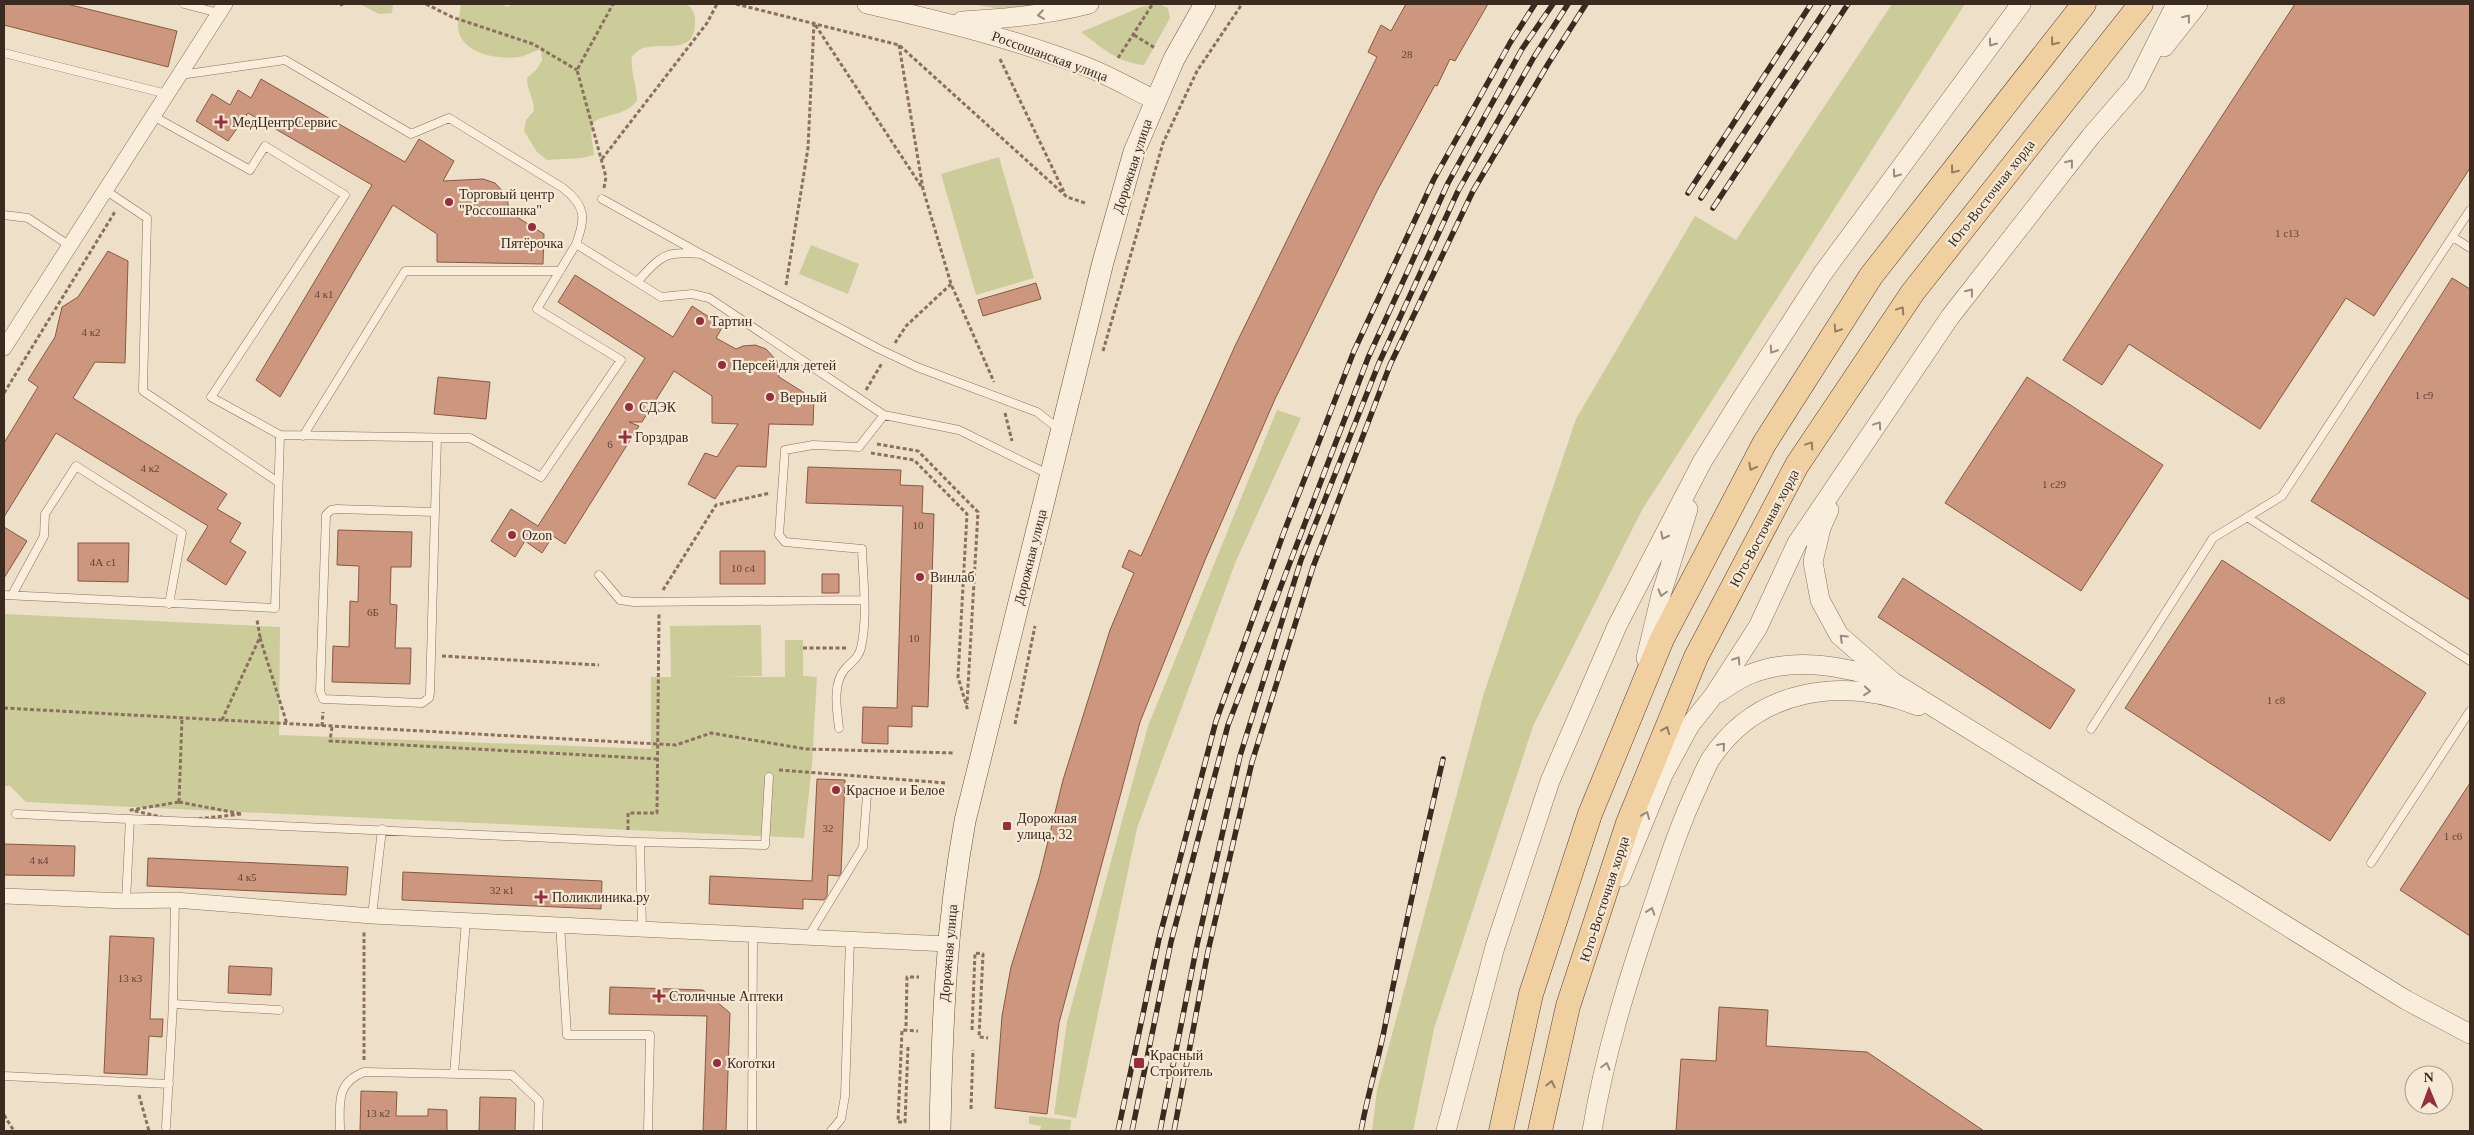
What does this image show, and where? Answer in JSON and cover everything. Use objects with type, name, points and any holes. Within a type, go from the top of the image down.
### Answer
[{"type":"main road","name":"Дорожная улица","points":[[940,1131],[947,944],[955,877],[965,821],[1103,262],[1134,152],[1155,100],[1178,51],[1204,4]]},
{"type":"main road","points":[[1500,1131],[1531,994],[1590,814],[1662,639],[1764,444],[1865,285],[2084,4]]},
{"type":"main road","name":"Юго-Восточная хорда","points":[[1540,1131],[1568,1006],[1628,823],[1696,657],[1797,465],[1913,292],[2141,4]]},
{"type":"street","name":"Россошанская улица","points":[[867,4],[942,21],[1087,66],[1155,100]]},
{"type":"street","name":"Россошанская улица","points":[[942,21],[1022,17],[1055,13],[1089,4]]},
{"type":"street","points":[[1446,1131],[1495,947],[1550,781],[1617,626],[1702,462],[1823,273],[2021,4]]},
{"type":"street","points":[[2136,84],[2176,4]]},
{"type":"street","points":[[1568,1006],[1663,775],[1690,725],[1714,695],[1758,628],[1797,543],[1950,317],[2091,136],[2136,84],[2198,4]]},
{"type":"street","points":[[4,348],[222,8]]},
{"type":"street","points":[[1632,711],[1661,595],[1702,462]]},
{"type":"street","points":[[1850,466],[1820,528],[1813,562],[1820,600],[1838,635],[1893,682],[2406,1000],[2470,1034]]},
{"type":"street","points":[[1714,695],[1749,675],[1782,667],[1817,664],[1850,668],[1893,682]]},
{"type":"street","points":[[1592,1131],[1598,1097],[1632,968],[1682,819],[1710,760],[1741,725],[1769,706],[1801,695],[1835,689],[1874,692],[1957,721]]},
{"type":"street","points":[[4,896],[126,901],[175,900],[368,916],[947,944]]},
{"type":"lane","points":[[184,4],[222,8]]},
{"type":"lane","points":[[4,53],[167,94]]},
{"type":"lane","points":[[153,116],[250,170],[265,146],[345,195],[211,397],[280,435],[470,438],[541,477],[621,360],[537,308],[576,244],[582,227],[583,212],[575,198],[563,188],[449,118],[412,134],[286,60],[180,75]]},
{"type":"lane","points":[[106,190],[147,218],[143,391],[278,482]]},
{"type":"lane","points":[[602,199],[888,353],[917,367],[1038,412],[1062,431]]},
{"type":"lane","points":[[2092,730],[2213,538],[2282,496],[2470,210]]},
{"type":"lane","points":[[4,215],[28,218],[70,246]]},
{"type":"lane","points":[[2452,237],[2470,248]]},
{"type":"lane","points":[[576,244],[661,297],[679,297],[692,294],[709,298],[884,415],[959,430],[1050,475]]},
{"type":"lane","points":[[637,282],[660,257],[676,252],[701,254]]},
{"type":"lane","points":[[303,436],[405,271],[560,272]]},
{"type":"lane","points":[[838,728],[836,704],[838,684],[845,669],[856,660],[860,648],[863,600],[862,549],[785,542],[779,536],[785,450],[813,445],[859,447],[884,415]]},
{"type":"lane","points":[[4,595],[276,608],[280,435]]},
{"type":"lane","points":[[435,512],[337,509],[331,510],[326,515],[321,696],[328,700],[426,701],[430,693],[432,655],[437,438]]},
{"type":"lane","points":[[12,596],[44,536],[46,514],[76,466],[182,533],[170,604]]},
{"type":"lane","points":[[2247,517],[2470,660]]},
{"type":"lane","points":[[599,575],[620,600],[659,602],[863,600]]},
{"type":"lane","points":[[2370,863],[2470,711]]},
{"type":"lane","points":[[16,814],[640,842],[765,845],[769,777]]},
{"type":"lane","points":[[808,937],[864,847],[868,795]]},
{"type":"lane","points":[[126,901],[130,819]]},
{"type":"lane","points":[[368,916],[382,830]]},
{"type":"lane","points":[[640,842],[642,929]]},
{"type":"lane","points":[[166,1127],[173,1004],[175,900]]},
{"type":"lane","points":[[454,1074],[466,920]]},
{"type":"lane","points":[[560,924],[568,1035],[650,1036],[648,1131]]},
{"type":"lane","points":[[752,1131],[753,934]]},
{"type":"lane","points":[[831,1131],[841,1119],[845,1096],[850,939]]},
{"type":"lane","points":[[173,1004],[279,1010]]},
{"type":"lane","points":[[340,1131],[340,1094],[346,1083],[354,1075],[364,1072],[512,1076],[539,1101],[538,1131]]},
{"type":"lane","points":[[4,1076],[169,1084]]},
{"type":"path","points":[[426,4],[452,17],[532,44],[577,70]]},
{"type":"path","points":[[602,199],[606,176],[577,70],[613,4]]},
{"type":"path","points":[[601,160],[706,24],[717,4]]},
{"type":"path","points":[[736,4],[899,45],[1067,197],[1085,203]]},
{"type":"path","points":[[1103,353],[1163,143],[1197,71],[1242,4]]},
{"type":"path","points":[[1118,58],[1152,5]]},
{"type":"path","points":[[814,23],[923,189]]},
{"type":"path","points":[[784,297],[808,148],[814,23]]},
{"type":"path","points":[[1134,35],[1155,48]]},
{"type":"path","points":[[899,45],[923,189],[951,284],[1001,399],[1016,457]]},
{"type":"path","points":[[1000,59],[1067,197]]},
{"type":"path","points":[[4,393],[122,202]]},
{"type":"path","points":[[860,399],[906,326],[951,284]]},
{"type":"path","points":[[871,453],[877,444],[918,451],[978,512],[966,704]]},
{"type":"path","points":[[859,447],[871,453],[914,460],[967,514],[958,677],[968,710]]},
{"type":"path","points":[[628,813],[657,813],[659,602],[672,574],[716,505],[782,491]]},
{"type":"path","points":[[256,607],[260,638],[287,724]]},
{"type":"path","points":[[1015,724],[1037,619]]},
{"type":"path","points":[[222,721],[260,638]]},
{"type":"path","points":[[803,648],[860,648]]},
{"type":"path","points":[[432,655],[599,665]]},
{"type":"path","points":[[4,708],[658,744],[676,744],[710,733],[806,749],[955,753]]},
{"type":"path","points":[[322,726],[323,710]]},
{"type":"path","points":[[179,802],[182,719]]},
{"type":"path","points":[[332,727],[330,741],[658,758]]},
{"type":"path","points":[[769,777],[769,769],[946,783]]},
{"type":"path","points":[[364,1044],[368,916]]},
{"type":"path","points":[[972,1030],[975,953],[983,954],[979,1037],[988,1038]]},
{"type":"path","points":[[906,1026],[907,977],[919,977]]},
{"type":"path","points":[[908,1046],[905,1122],[898,1122],[902,1030],[918,1031]]},
{"type":"path","points":[[971,1109],[973,1050]]},
{"type":"path","points":[[135,1083],[149,1131]]},
{"type":"path","points":[[4,1115],[14,1131]]},
{"type":"green space","points":[[360,4],[393,4],[392,13],[379,14]]},
{"type":"green space","points":[[461,4],[498,4],[509,7],[511,4],[686,4],[693,11],[695,20],[694,32],[684,44],[650,47],[640,50],[632,56],[637,101],[626,110],[594,122],[591,133],[594,155],[582,158],[547,160],[537,152],[524,131],[526,120],[534,111],[527,78],[542,61],[541,49],[510,58],[491,56],[473,49],[465,44],[460,36],[458,27]]},
{"type":"green space","points":[[971,4],[1048,4],[1007,10]]},
{"type":"green space","points":[[1159,4],[1168,8],[1170,18],[1144,65],[1118,58],[1081,32],[1141,7]]},
{"type":"green space","points":[[1892,4],[1965,4],[1642,510],[1533,726],[1434,1029],[1413,1131],[1372,1131],[1377,1090],[1484,693],[1576,419],[1695,216],[1736,240]]},
{"type":"green space","points":[[999,157],[1034,278],[976,295],[941,174]]},
{"type":"green space","points":[[811,245],[859,264],[848,294],[799,274]]},
{"type":"green space","points":[[1277,410],[1301,418],[1236,561],[1137,828],[1076,1118],[1054,1114],[1067,1022],[1148,726]]},
{"type":"green space","points":[[4,614],[280,627],[279,735],[651,749],[651,677],[671,677],[670,626],[761,625],[762,676],[726,677],[785,677],[785,640],[803,640],[803,676],[817,677],[812,765],[804,838],[26,802],[10,786],[4,786]]},
{"type":"green space","points":[[1029,1116],[1071,1120],[1070,1131],[1040,1131],[1041,1126],[1029,1124]]},
{"type":"building","points":[[4,4],[67,4],[177,31],[168,67],[4,25]]},
{"type":"building","points":[[1406,4],[1488,4],[1455,61],[1450,59],[1437,86],[1435,85],[1377,191],[1275,399],[1205,560],[1140,722],[1059,1023],[1047,1114],[995,1108],[1002,1016],[1011,967],[1039,878],[1063,780],[1110,630],[1134,573],[1122,567],[1129,550],[1141,556],[1235,346],[1377,57],[1368,52],[1381,25],[1391,31]]},
{"type":"building","points":[[2295,4],[2470,4],[2470,168],[2374,316],[2346,298],[2260,429],[2129,344],[2102,385],[2063,360]]},
{"type":"building","points":[[261,79],[405,162],[419,139],[454,161],[443,181],[483,179],[495,183],[507,196],[509,212],[544,234],[543,264],[437,262],[437,234],[393,205],[280,397],[256,380],[372,185],[248,113],[228,141],[196,121],[212,94],[230,105],[238,90],[251,98]]},
{"type":"building","points":[[108,251],[128,261],[125,363],[95,362],[73,398],[227,494],[217,509],[241,523],[230,542],[246,552],[226,585],[187,560],[208,526],[56,433],[4,517],[4,443],[38,387],[28,380],[55,337],[62,307],[78,297]]},
{"type":"building","points":[[575,275],[673,337],[692,306],[723,326],[716,338],[736,349],[755,345],[766,349],[777,361],[779,377],[814,399],[813,425],[769,424],[766,467],[737,466],[715,499],[688,484],[705,453],[717,457],[738,424],[712,423],[712,396],[674,371],[642,422],[629,422],[639,426],[565,544],[553,536],[542,553],[525,541],[515,557],[491,541],[511,509],[538,526],[645,358],[558,302]]},
{"type":"building","points":[[2452,278],[2470,289],[2470,600],[2311,501]]},
{"type":"building","points":[[1036,283],[1041,299],[983,316],[978,300]]},
{"type":"building","points":[[438,377],[490,382],[486,419],[434,414]]},
{"type":"building","points":[[2027,377],[2163,465],[2081,591],[1945,503]]},
{"type":"building","points":[[808,467],[901,470],[900,485],[923,486],[922,513],[934,514],[928,707],[912,706],[912,727],[888,726],[888,744],[862,743],[863,707],[897,708],[903,506],[806,503]]},
{"type":"building","points":[[4,527],[27,541],[4,578]]},
{"type":"building","points":[[338,530],[412,532],[411,567],[391,567],[390,604],[397,605],[395,648],[411,648],[410,684],[332,682],[333,646],[349,647],[350,601],[358,602],[359,566],[337,565]]},
{"type":"building","points":[[78,543],[129,543],[128,582],[78,581]]},
{"type":"building","points":[[720,551],[765,551],[765,584],[720,584]]},
{"type":"building","points":[[2222,560],[2426,693],[2330,841],[2125,708]]},
{"type":"building","points":[[822,574],[839,574],[839,593],[822,593]]},
{"type":"building","points":[[1903,578],[2075,690],[2050,729],[1878,617]]},
{"type":"building","points":[[817,779],[845,780],[841,873],[839,876],[828,875],[827,896],[824,900],[803,899],[803,909],[709,904],[710,876],[812,881]]},
{"type":"building","points":[[2470,783],[2470,936],[2400,890]]},
{"type":"building","points":[[4,844],[75,846],[74,876],[4,875]]},
{"type":"building","points":[[148,858],[348,867],[346,895],[147,886]]},
{"type":"building","points":[[403,872],[602,881],[601,909],[402,900]]},
{"type":"building","points":[[110,936],[154,938],[150,1019],[163,1019],[162,1037],[149,1036],[147,1075],[104,1073]]},
{"type":"building","points":[[229,966],[272,968],[271,995],[228,993]]},
{"type":"building","points":[[610,987],[703,990],[730,1013],[726,1131],[703,1131],[707,1016],[609,1014]]},
{"type":"building","points":[[1719,1007],[1768,1010],[1766,1046],[1867,1052],[1984,1131],[1676,1131],[1681,1059],[1716,1061]]},
{"type":"building","points":[[361,1091],[397,1092],[396,1116],[428,1116],[428,1109],[447,1110],[447,1131],[360,1131]]},
{"type":"building","points":[[480,1097],[516,1098],[515,1131],[479,1131]]},
{"type":"railway","points":[[1118,1131],[1159,939],[1216,721],[1284,532],[1354,351],[1434,179],[1510,43],[1535,4]]},
{"type":"railway","points":[[1132,1131],[1171,942],[1228,725],[1368,358],[1448,183],[1522,49],[1553,4]]},
{"type":"railway","points":[[1160,1131],[1197,945],[1240,756],[1301,560],[1379,363],[1458,191],[1534,57],[1568,4]]},
{"type":"railway","points":[[1174,1131],[1208,951],[1252,762],[1313,567],[1390,365],[1473,191],[1586,4]]},
{"type":"railway","points":[[1688,193],[1811,4]]},
{"type":"railway","points":[[1701,198],[1829,4]]},
{"type":"railway","points":[[1713,208],[1848,4]]},
{"type":"railway","points":[[1361,1131],[1443,759]]},
{"type":"place","name":"МедЦентрСервис","points":[[221,122]]},
{"type":"place","name":"Торговый центр \"Россошанка\"","points":[[449,202]]},
{"type":"place","name":"Пятёрочка","points":[[532,227]]},
{"type":"place","name":"Тартин","points":[[700,321]]},
{"type":"place","name":"Персей для детей","points":[[722,365]]},
{"type":"place","name":"Верный","points":[[770,397]]},
{"type":"place","name":"СДЭК","points":[[629,407]]},
{"type":"place","name":"Горздрав","points":[[625,437]]},
{"type":"place","name":"Ozon","points":[[512,535]]},
{"type":"place","name":"Винлаб","points":[[920,577]]},
{"type":"place","name":"Красное и Белое","points":[[836,790]]},
{"type":"place","name":"Дорожная улица, 32","points":[[1007,826]]},
{"type":"place","name":"Поликлиника.ру","points":[[541,897]]},
{"type":"place","name":"Столичные Аптеки","points":[[659,996]]},
{"type":"place","name":"Коготки","points":[[717,1063]]},
{"type":"place","name":"Красный Строитель","points":[[1139,1063]]}]
